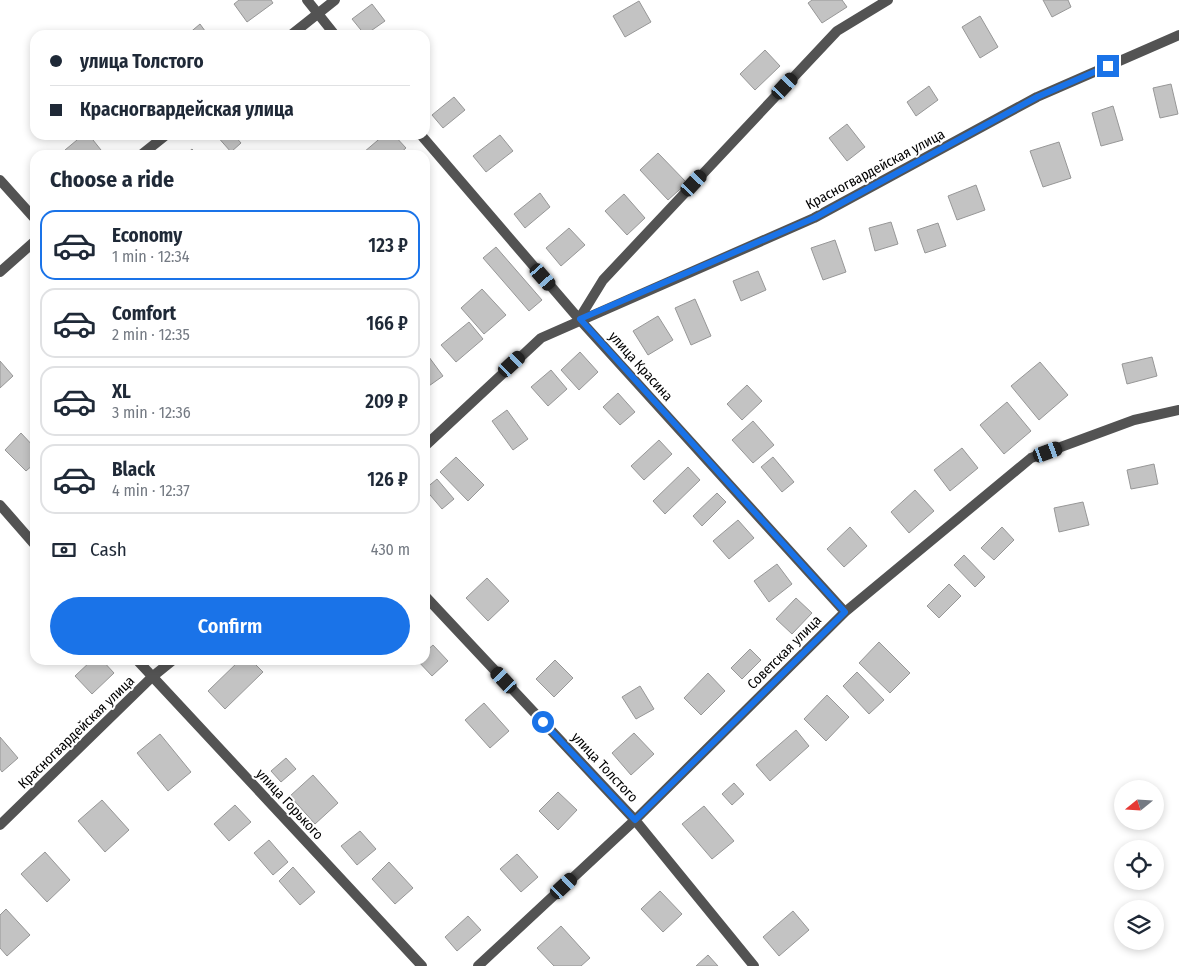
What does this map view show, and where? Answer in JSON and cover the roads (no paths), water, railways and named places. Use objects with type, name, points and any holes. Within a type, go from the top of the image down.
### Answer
[{"type":"street","points":[[307,0],[331,30]]},
{"type":"street","points":[[297,30],[335,0]]},
{"type":"street","points":[[580,319],[604,280],[837,31],[888,0]]},
{"type":"street","name":"Красногвардейская улица","points":[[430,441],[541,338],[580,319],[814,218],[1037,97],[1179,35]]},
{"type":"street","points":[[147,150],[160,140]]},
{"type":"street","name":"улица Красина","points":[[425,140],[580,319],[845,612]]},
{"type":"street","points":[[0,180],[30,213]]},
{"type":"street","points":[[0,272],[30,245]]},
{"type":"street","name":"Советская улица","points":[[478,966],[635,820],[845,612],[1031,458],[1134,420],[1179,410]]},
{"type":"street","points":[[0,505],[30,539]]},
{"type":"street","name":"улица Толстого","points":[[430,601],[635,820],[754,966]]},
{"type":"street","name":"улица Горького","points":[[142,665],[422,966]]},
{"type":"street","name":"Красногвардейская улица","points":[[0,825],[152,677],[167,665]]}]
